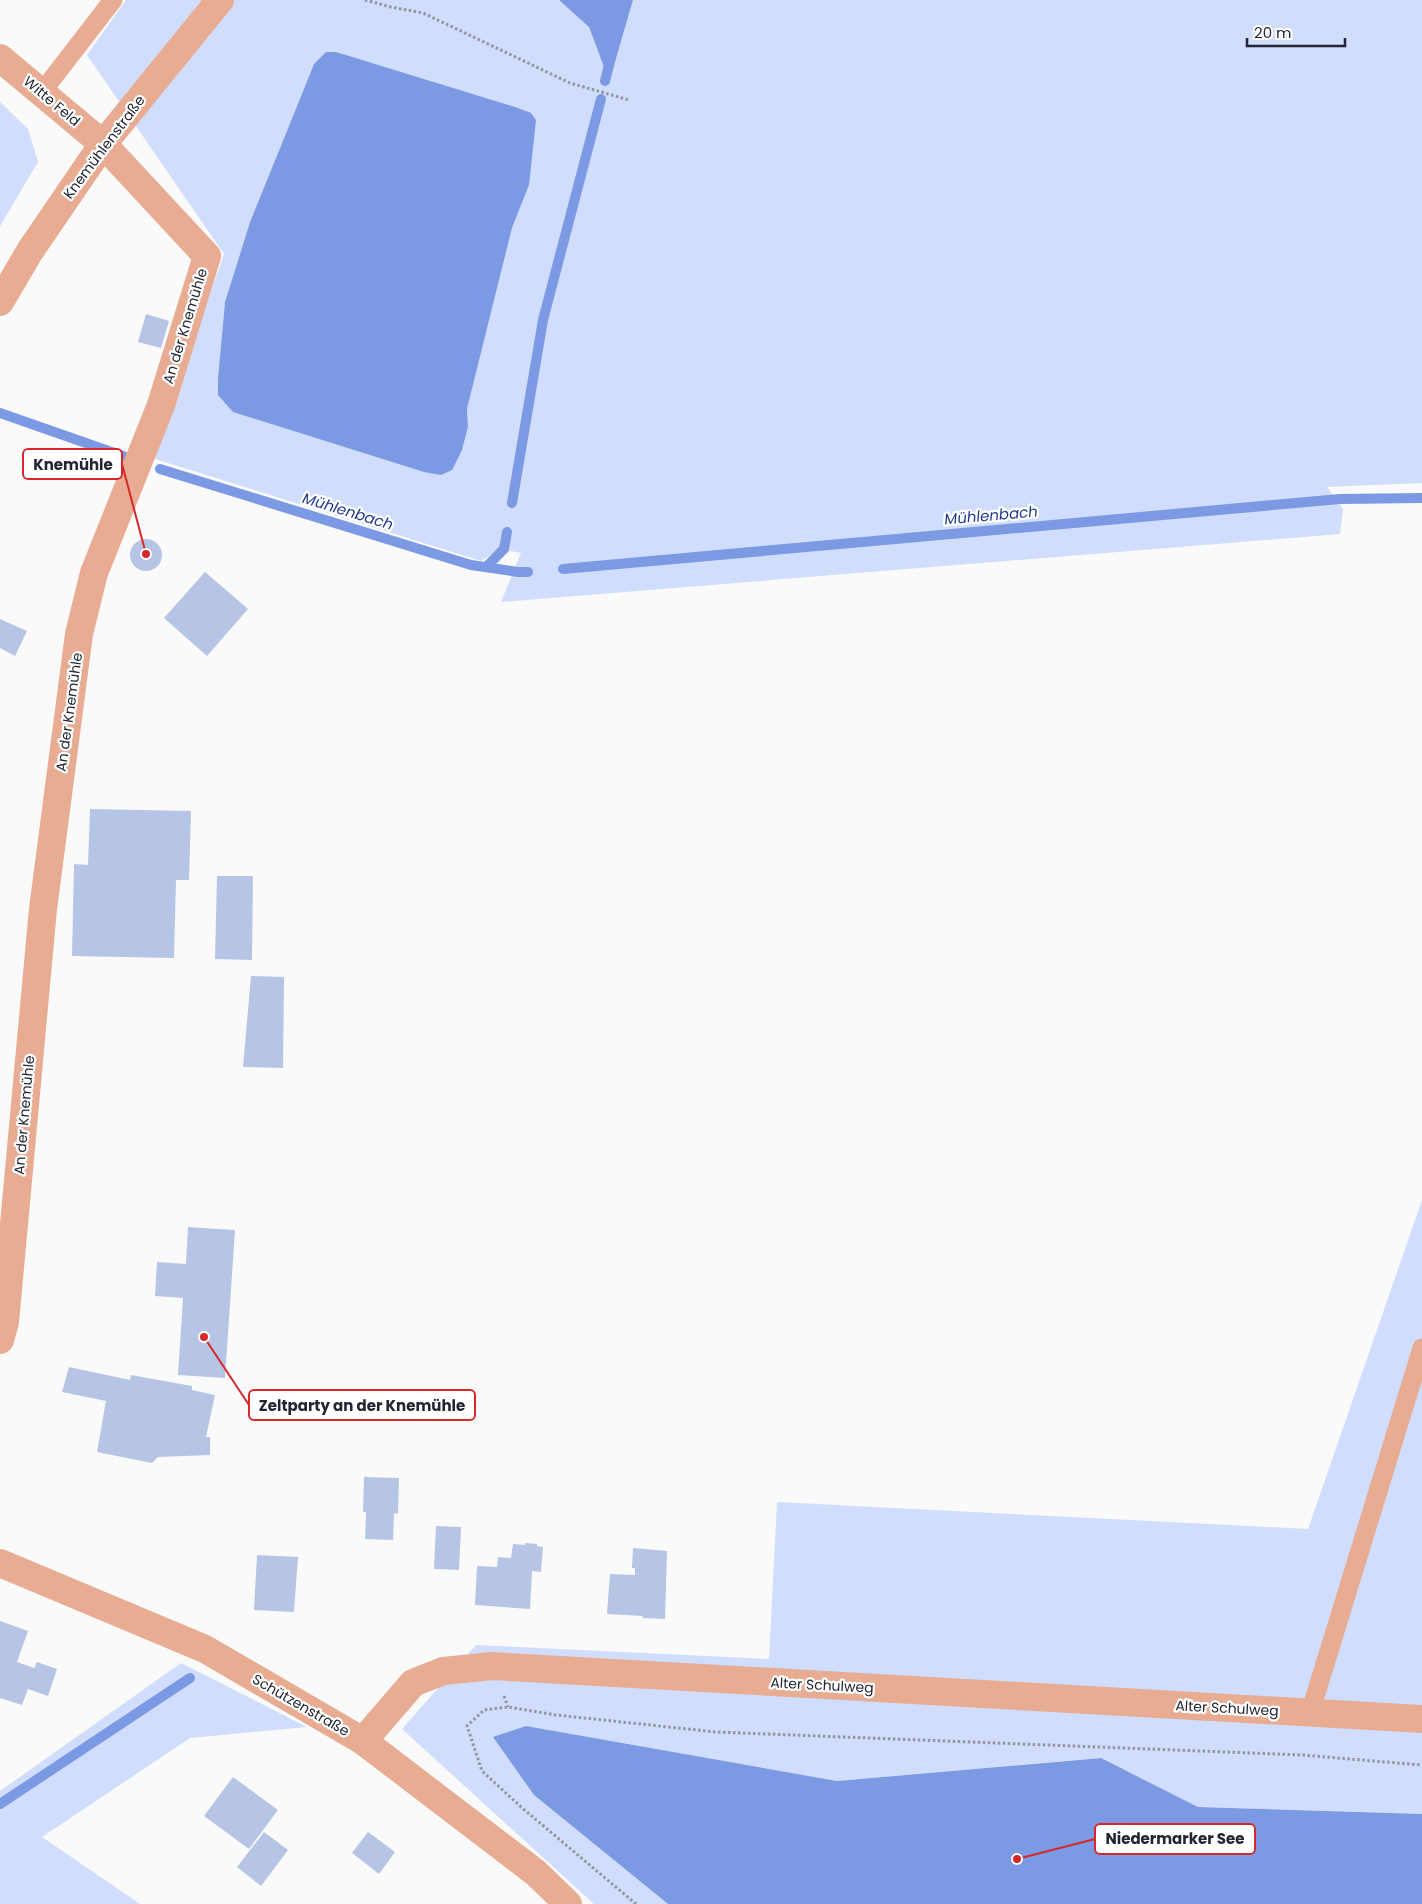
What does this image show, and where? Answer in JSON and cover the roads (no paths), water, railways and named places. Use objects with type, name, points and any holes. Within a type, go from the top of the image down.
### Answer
[{"type":"street","name":"Knemühlenstraße","points":[[0,302],[30,251],[103,144],[220,0]]},
{"type":"street","name":"Witte Feld","points":[[0,58],[103,144]]},
{"type":"street","name":"An der Knemühle","points":[[0,1340],[5,1322],[43,909],[79,634],[94,573],[161,405],[207,256],[103,144]]},
{"type":"street","name":"Schützenstraße","points":[[0,1563],[205,1649],[363,1741],[536,1873],[568,1904]]},
{"type":"street","name":"Alter Schulweg","points":[[363,1741],[414,1683],[443,1671],[492,1666],[1422,1719]]},
{"type":"lane","points":[[42,92],[113,0]]},
{"type":"lane","points":[[1310,1713],[1422,1348]]},
{"type":"water","points":[[559,0],[633,0],[613,69],[604,67],[589,27]]},
{"type":"water","points":[[326,52],[336,52],[515,107],[531,113],[536,120],[529,185],[512,228],[467,409],[468,427],[462,450],[452,470],[441,475],[424,472],[233,412],[218,395],[225,302],[250,222],[314,64]]},
{"type":"water","points":[[526,1726],[837,1781],[1101,1758],[1198,1807],[1422,1814],[1422,1904],[668,1904],[534,1795],[493,1737]]},
{"type":"waterway","points":[[605,81],[611,57]]},
{"type":"waterway","points":[[512,503],[543,320],[601,99]]},
{"type":"waterway","name":"Mühlenbach","points":[[0,413],[123,456]]},
{"type":"waterway","name":"Mühlenbach","points":[[160,469],[471,565],[528,572]]},
{"type":"waterway","name":"Mühlenbach","points":[[563,569],[1340,499],[1422,498]]},
{"type":"waterway","points":[[486,567],[504,549],[507,532]]},
{"type":"waterway","points":[[0,1804],[190,1678]]},
{"type":"place","name":"Knemühle","points":[[146,554]]},
{"type":"place","name":"Zeltparty an der Knemühle","points":[[204,1337]]},
{"type":"place","name":"Niedermarker See","points":[[1017,1859]]}]
